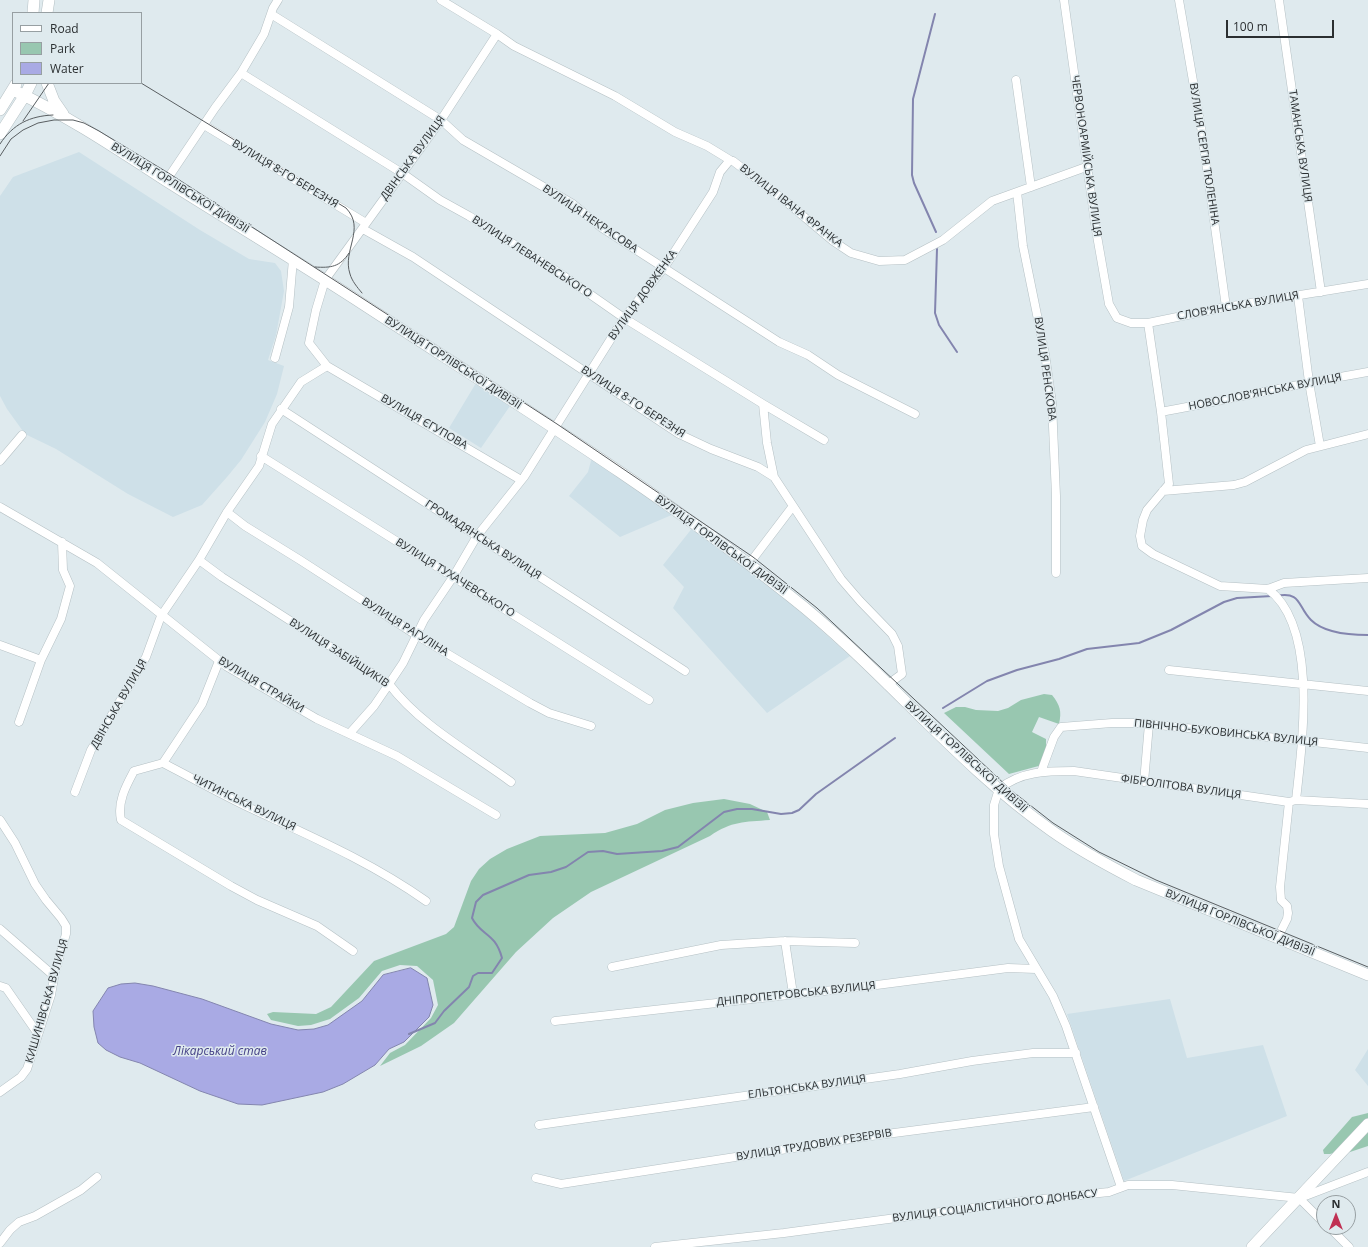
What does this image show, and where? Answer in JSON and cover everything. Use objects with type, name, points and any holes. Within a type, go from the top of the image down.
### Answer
[{"type":"main road","points":[[33,12],[34,0]]},
{"type":"main road","points":[[47,12],[49,0]]},
{"type":"main road","points":[[0,134],[30,84]]},
{"type":"main road","points":[[47,84],[54,101],[63,115]]},
{"type":"main road","points":[[0,110],[15,86]]},
{"type":"main road","name":"ВУЛИЦЯ ГОРЛІВСЬКОЇ ДИВІЗІЇ","points":[[15,86],[25,95],[63,115],[166,181],[293,259],[554,428],[748,564],[792,598],[835,635],[999,789],[1052,831],[1106,865],[1166,893],[1368,975]]},
{"type":"main road","points":[[1252,1247],[1368,1124]]},
{"type":"street","points":[[166,181],[241,73],[264,34],[278,0]]},
{"type":"street","name":"ВУЛИЦЯ ІВАНА ФРАНКА","points":[[440,0],[497,34],[514,46],[615,96],[675,132],[707,146],[730,160],[733,160],[833,241],[851,253],[879,261],[905,260],[943,240],[992,201],[1086,167]]},
{"type":"street","name":"ЧЕРВОНОАРМІЙСЬКА ВУЛИЦЯ","points":[[1064,0],[1086,167],[1109,304],[1112,312]]},
{"type":"street","name":"ВУЛИЦЯ СЕРГІЯ ТЮЛЕНІНА","points":[[1179,0],[1202,133],[1226,308]]},
{"type":"street","name":"ТАМАНСЬКА ВУЛИЦЯ","points":[[1279,0],[1321,292]]},
{"type":"street","name":"ВУЛИЦЯ НЕКРАСОВА","points":[[271,14],[441,120],[463,140],[573,204],[602,228],[779,342],[808,355],[838,375],[915,414]]},
{"type":"street","name":"ДВІНСЬКА ВУЛИЦЯ","points":[[75,792],[91,750],[146,658],[161,616],[200,560],[227,512],[259,466],[272,424],[301,382],[327,366],[309,343],[316,310],[325,280],[441,120],[497,34]]},
{"type":"street","name":"ВУЛИЦЯ ЛЕВАНЕВСЬКОГО","points":[[241,73],[402,173],[440,200],[469,216],[561,274],[624,318],[824,440]]},
{"type":"street","points":[[1016,80],[1031,186]]},
{"type":"street","name":"ВУЛИЦЯ 8-ГО БЕРЕЗНЯ","points":[[204,125],[413,257],[679,434],[711,450],[758,468],[774,477],[841,579],[892,634],[896,641],[902,667],[902,674],[887,685]]},
{"type":"street","name":"ВУЛИЦЯ ДОВЖЕНКА","points":[[350,733],[374,706],[389,684],[402,664],[424,620],[453,577],[477,536],[521,480],[624,318],[664,268],[713,192],[720,172],[730,160]]},
{"type":"street","name":"ВУЛИЦЯ РЕНСКОВА","points":[[1017,192],[1023,246],[1045,354],[1052,403],[1056,496],[1056,573]]},
{"type":"street","points":[[275,358],[289,307],[293,259]]},
{"type":"street","name":"СЛОВ'ЯНСЬКА ВУЛИЦЯ","points":[[1112,312],[1117,318],[1123,321],[1139,324],[1368,284]]},
{"type":"street","points":[[1298,296],[1309,382],[1320,446]]},
{"type":"street","points":[[1148,323],[1161,412],[1169,484],[1147,510],[1143,520],[1140,536],[1142,546],[1153,554],[1220,586],[1273,593],[1290,616],[1294,628],[1304,685],[1302,740],[1280,887],[1281,900],[1287,906],[1288,913],[1287,919],[1277,939]]},
{"type":"street","name":"ВУЛИЦЯ ЄГУПОВА","points":[[327,366],[521,480]]},
{"type":"street","name":"НОВОСЛОВ'ЯНСЬКА ВУЛИЦЯ","points":[[1161,412],[1248,396],[1309,382],[1368,372]]},
{"type":"street","points":[[763,404],[768,449],[774,477]]},
{"type":"street","name":"ГРОМАДЯНСЬКА ВУЛИЦЯ","points":[[281,409],[685,671]]},
{"type":"street","points":[[1162,492],[1234,485],[1245,482],[1295,455],[1320,446],[1368,434]]},
{"type":"street","points":[[0,461],[22,435]]},
{"type":"street","name":"ВУЛИЦЯ ТУХАЧЕВСЬКОГО","points":[[261,456],[649,700]]},
{"type":"street","points":[[748,564],[792,506]]},
{"type":"street","name":"ВУЛИЦЯ СТРАЙКИ","points":[[0,507],[97,563],[161,616],[219,661],[317,719],[397,756],[496,814]]},
{"type":"street","name":"ВУЛИЦЯ РАГУЛІНА","points":[[227,512],[244,526],[300,560],[416,635],[530,703],[549,713],[591,726]]},
{"type":"street","points":[[19,722],[41,660],[61,619],[70,586],[63,570],[62,542]]},
{"type":"street","name":"ВУЛИЦЯ ЗАБІЙЩИКІВ","points":[[200,560],[222,578],[389,684],[398,696],[440,732],[511,782]]},
{"type":"street","points":[[1273,593],[1284,583],[1297,581],[1368,578]]},
{"type":"street","points":[[0,644],[41,660]]},
{"type":"street","points":[[219,661],[202,704],[163,763],[134,771],[124,788],[119,811],[121,820],[237,890],[317,926],[353,951]]},
{"type":"street","points":[[1169,670],[1368,691]]},
{"type":"street","name":"ПІВНІЧНО-БУКОВИНСЬКА ВУЛИЦЯ","points":[[1041,772],[1054,737],[1061,727],[1112,723],[1149,724],[1368,748]]},
{"type":"street","points":[[1144,782],[1149,724]]},
{"type":"street","name":"ЧИТИНСЬКА ВУЛИЦЯ","points":[[163,763],[250,807],[303,831],[398,881],[426,901]]},
{"type":"street","name":"ФІБРОЛІТОВА ВУЛИЦЯ","points":[[999,789],[1018,777],[1041,772],[1074,771],[1144,782],[1293,801],[1368,804]]},
{"type":"street","points":[[999,789],[995,797],[993,821],[999,866],[1019,939],[1053,996],[1076,1053],[1122,1188]]},
{"type":"street","name":"КИШИНІВСЬКА ВУЛИЦЯ","points":[[0,820],[15,843],[35,884],[66,926],[65,944],[54,976],[51,995],[27,1069],[21,1078],[0,1092]]},
{"type":"street","points":[[0,929],[54,976]]},
{"type":"street","points":[[785,941],[793,994]]},
{"type":"street","points":[[612,967],[721,945],[785,941],[855,943]]},
{"type":"street","name":"ДНІПРОПЕТРОВСЬКА ВУЛИЦЯ","points":[[555,1021],[1008,968],[1036,969]]},
{"type":"street","points":[[0,986],[6,988],[38,1034]]},
{"type":"street","name":"ЕЛЬТОНСЬКА ВУЛИЦЯ","points":[[539,1125],[900,1074],[987,1059],[1033,1053],[1076,1053]]},
{"type":"street","name":"ВУЛИЦЯ ТРУДОВИХ РЕЗЕРВІВ","points":[[536,1178],[561,1184],[871,1136],[1094,1107]]},
{"type":"street","points":[[1316,1214],[1299,1198],[1368,1172]]},
{"type":"street","points":[[0,1243],[10,1230],[19,1222],[35,1216],[81,1190],[97,1177]]},
{"type":"street","name":"ВУЛИЦЯ СОЦІАЛІСТИЧНОГО ДОНБАСУ","points":[[655,1247],[784,1233],[1023,1201],[1109,1192],[1128,1185],[1172,1185],[1299,1198]]},
{"type":"street","points":[[1337,1235],[1349,1247]]},
{"type":"shaded area","points":[[79,152],[200,230],[249,259],[275,263],[281,271],[284,291],[276,335],[268,360],[284,366],[277,394],[265,422],[241,460],[202,505],[173,517],[128,494],[56,449],[25,434],[7,409],[0,396],[0,196],[13,177]]},
{"type":"shaded area","points":[[476,383],[510,406],[481,448],[449,428]]},
{"type":"shaded area","points":[[592,457],[674,514],[620,537],[569,496],[588,472]]},
{"type":"shaded area","points":[[693,527],[783,596],[850,656],[767,713],[673,608],[684,587],[663,565]]},
{"type":"shaded area","points":[[1170,999],[1187,1058],[1263,1045],[1287,1116],[1124,1181],[1067,1014]]},
{"type":"shaded area","points":[[1368,1049],[1368,1086],[1355,1070]]},
{"type":"green space","points":[[1044,694],[1052,695],[1059,705],[1060,712],[1059,724],[1039,717],[1032,732],[1046,739],[1046,764],[1009,774],[944,713],[956,707],[998,711],[1008,708],[1021,700]]},
{"type":"green space","points":[[724,799],[750,804],[767,812],[770,820],[738,823],[725,827],[710,836],[591,892],[553,918],[516,952],[454,1023],[421,1046],[380,1066],[390,1053],[405,1045],[431,1018],[438,1005],[433,980],[417,966],[400,965],[382,971],[359,998],[330,1019],[311,1025],[298,1026],[271,1020],[267,1014],[273,1012],[316,1014],[331,1007],[374,961],[446,934],[454,927],[471,881],[479,869],[490,859],[507,849],[540,836],[605,833],[637,824],[665,810],[693,803]]},
{"type":"green space","points":[[1368,1113],[1368,1118],[1337,1152],[1324,1154],[1323,1150],[1352,1117]]},
{"type":"green space","points":[[1368,1130],[1368,1146],[1347,1153]]},
{"type":"water","name":"Лікарський став","points":[[411,968],[427,978],[433,1005],[429,1017],[404,1042],[389,1049],[375,1065],[343,1084],[323,1092],[262,1105],[238,1104],[200,1091],[140,1063],[120,1057],[106,1050],[98,1043],[94,1027],[93,1011],[108,988],[121,984],[135,983],[153,986],[202,999],[271,1024],[298,1030],[314,1029],[328,1025],[362,1001],[383,975]]},
{"type":"waterway","points":[[935,14],[913,99],[912,175],[914,183],[936,232]]},
{"type":"waterway","points":[[937,249],[935,313],[939,325],[957,352]]},
{"type":"waterway","points":[[1276,596],[1284,595],[1295,598],[1311,620],[1323,628],[1345,634],[1368,635]]},
{"type":"waterway","points":[[943,708],[987,681],[1017,670],[1059,659],[1087,649],[1139,643],[1171,630],[1224,602],[1237,598],[1272,596]]},
{"type":"waterway","points":[[409,1034],[435,1023],[444,1011],[469,987],[473,976],[478,973],[492,973],[502,958],[496,943],[476,924],[472,918],[476,902],[483,895],[529,875],[551,872],[566,867],[588,852],[603,851],[617,854],[662,851],[678,847],[724,812],[737,809],[752,809],[781,814],[792,813],[799,810],[816,794],[895,738]]},
{"type":"tram line","points":[[23,121],[48,84]]},
{"type":"tram line","points":[[142,84],[346,208],[352,216],[354,224],[348,265],[353,282],[362,293]]},
{"type":"tram line","points":[[0,144],[16,126],[23,122],[37,117],[53,115]]},
{"type":"tram line","points":[[0,156],[11,139],[23,130],[38,123],[54,120],[73,120],[84,123],[99,131],[170,174],[557,424],[753,557],[817,608],[1012,791],[1053,823],[1099,852],[1156,880],[1368,967]]},
{"type":"tram line","points":[[315,267],[335,266],[346,258],[349,253]]}]
